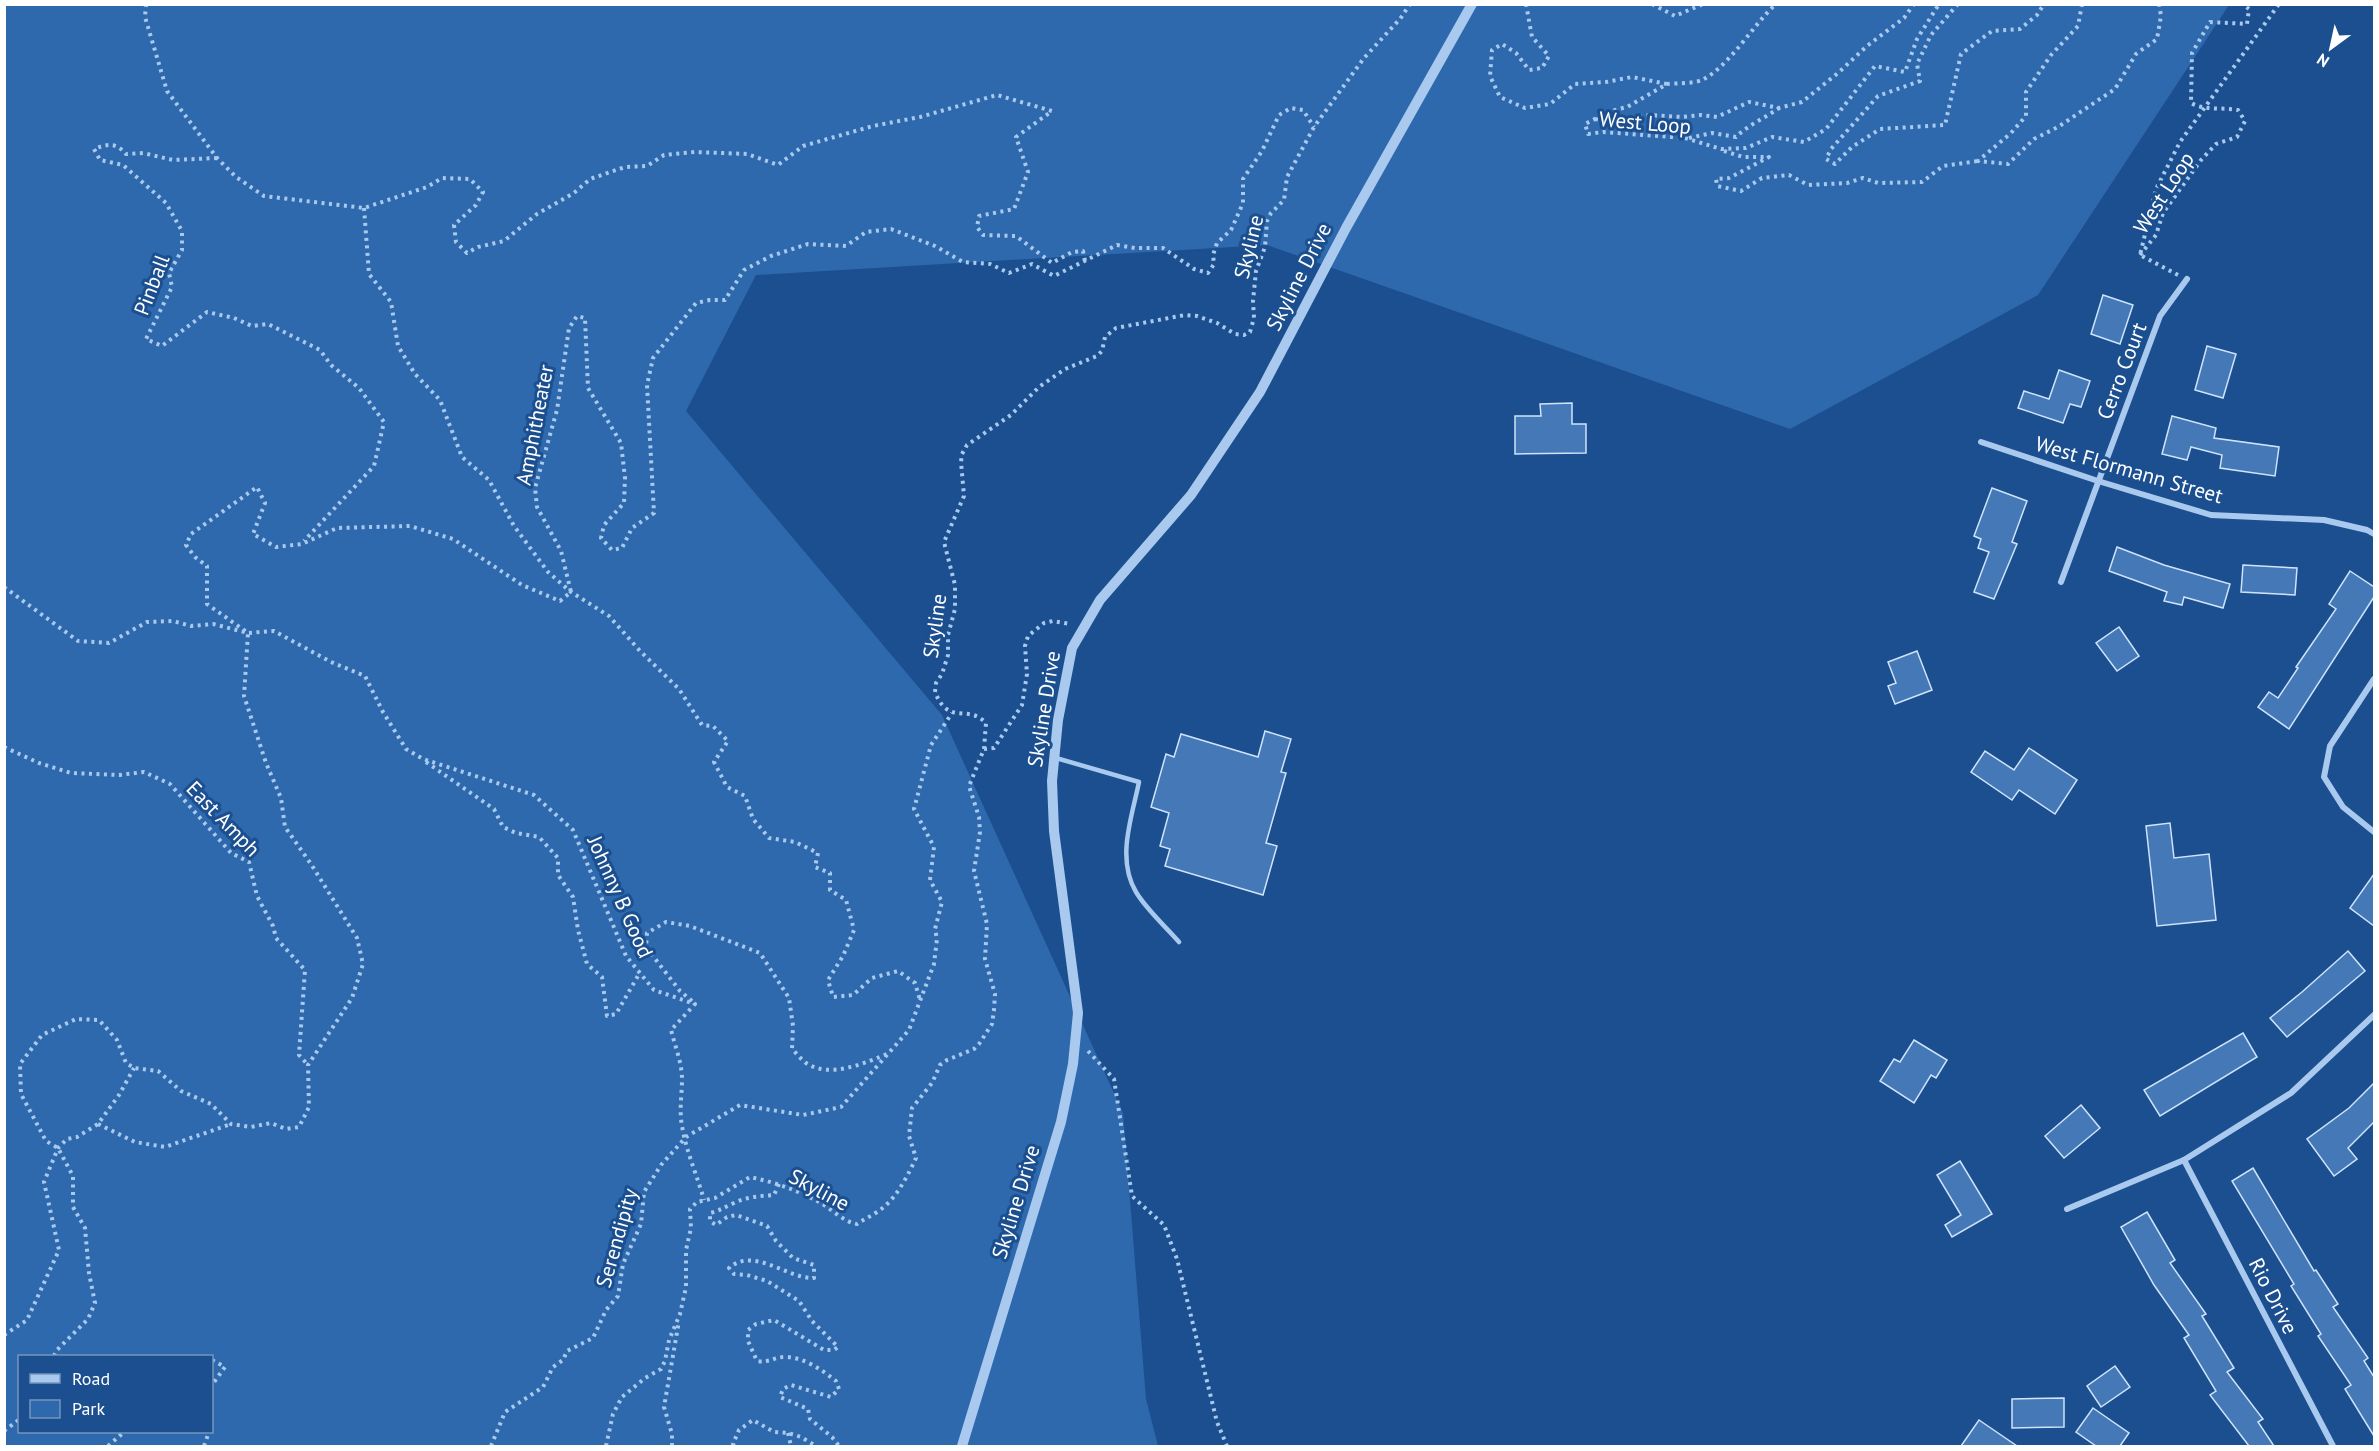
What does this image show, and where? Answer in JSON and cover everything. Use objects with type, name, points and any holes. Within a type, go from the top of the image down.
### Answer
[{"type":"street","name":"Skyline Drive","points":[[962,1446],[1061,1122],[1077,1039],[1077,1013],[1054,831],[1053,757],[1072,648],[1100,600],[1191,495],[1254,402],[1281,355],[1346,228],[1472,4]]},
{"type":"street","name":"Cerro Court","points":[[2061,582],[2160,316],[2187,279]]},
{"type":"street","name":"West Flormann Street","points":[[1981,442],[2211,515],[2324,520],[2367,530],[2374,534]]},
{"type":"street","points":[[2374,679],[2330,746],[2324,777],[2343,807],[2374,832]]},
{"type":"street","points":[[2067,1209],[2184,1160],[2291,1093],[2374,1015]]},
{"type":"street","name":"Rio Drive","points":[[2184,1160],[2333,1446]]},
{"type":"lane","points":[[1053,757],[1140,782],[1125,848],[1128,870],[1136,892],[1179,942]]},
{"type":"path","points":[[146,4],[145,17],[167,91],[217,158],[236,177],[264,196],[364,208],[427,187],[442,178],[470,179],[483,192],[476,205],[454,225],[456,242],[467,254],[478,247],[504,241],[537,214],[574,194],[590,179],[625,167],[647,166],[664,155],[695,152],[747,154],[778,165],[803,146],[864,128],[920,117],[997,94],[1052,111],[1016,137],[1028,172],[1014,209],[979,216],[977,227],[983,236],[1016,236],[1052,263],[1072,252],[1083,251],[1085,261]]},
{"type":"path","name":"Skyline","points":[[704,1200],[715,1198],[750,1177],[778,1184],[817,1201],[837,1212],[848,1223],[856,1224],[887,1204],[909,1173],[916,1158],[909,1136],[912,1108],[932,1083],[940,1065],[974,1049],[989,1030],[995,994],[985,960],[987,924],[974,871],[980,832],[979,818],[969,786],[984,749],[986,723],[973,714],[952,713],[944,708],[935,692],[936,682],[942,674],[948,655],[948,635],[955,609],[955,585],[944,542],[964,496],[962,454],[967,445],[1011,415],[1039,387],[1065,369],[1097,356],[1102,351],[1105,337],[1116,328],[1185,315],[1197,316],[1217,323],[1235,334],[1244,336],[1250,332],[1254,318],[1254,282],[1265,248],[1267,220],[1284,200],[1287,177],[1314,127],[1364,58],[1400,19],[1410,4]]},
{"type":"path","name":"West Loop","points":[[1526,4],[1532,37],[1549,56],[1542,68],[1529,70],[1516,52],[1502,44],[1492,50],[1490,76],[1500,97],[1525,108],[1550,104],[1575,84],[1632,77],[1667,84]]},
{"type":"path","points":[[1652,4],[1675,16],[1703,4]]},
{"type":"path","points":[[1667,84],[1703,80],[1733,54],[1776,4]]},
{"type":"path","points":[[1685,138],[1712,134],[1736,137],[1744,129],[1756,124],[1779,108],[1802,102],[1867,46],[1904,18],[1914,4]]},
{"type":"path","name":"West Loop","points":[[1667,84],[1627,107],[1593,119],[1586,124],[1588,134],[1603,132],[1685,138],[1721,149],[1746,148],[1772,137],[1804,142],[1826,129],[1875,66],[1905,72],[1917,39],[1939,4]]},
{"type":"path","points":[[1958,4],[1931,35],[1917,64],[1920,81],[1878,96],[1831,149],[1826,159],[1835,164],[1852,147],[1880,129],[1945,125],[1961,54],[1992,31],[2020,29],[2037,15],[2044,4]]},
{"type":"path","points":[[1978,161],[2011,133],[2026,116],[2026,92],[2051,55],[2078,26],[2082,4]]},
{"type":"path","points":[[1721,149],[1743,157],[1768,157],[1729,178],[1716,179],[1717,186],[1741,191],[1762,178],[1789,175],[1808,185],[1847,183],[1863,178],[1878,183],[1922,182],[1943,166],[1978,161],[2007,164],[2034,139],[2058,127],[2115,89],[2136,54],[2157,39],[2162,16],[2159,4]]},
{"type":"path","name":"West Loop","points":[[2140,255],[2156,235],[2163,213],[2186,178],[2216,144],[2238,137],[2245,121],[2238,110],[2223,107],[2201,108],[2191,103],[2192,53],[2210,22],[2247,24],[2249,9],[2243,4]]},
{"type":"path","points":[[2187,279],[2140,255],[2156,189],[2180,142],[2278,4]]},
{"type":"path","points":[[1593,119],[1609,122],[1650,115],[1717,117],[1749,102],[1779,108]]},
{"type":"path","name":"Amphitheater","points":[[571,592],[561,551],[537,507],[535,488],[557,410],[569,328],[577,316],[585,318],[588,388],[621,443],[625,478],[624,503],[604,525],[601,538],[612,550],[622,548],[632,528],[654,513],[647,385],[653,358],[696,303],[725,300],[744,270],[771,256],[808,244],[846,246],[866,231],[891,229],[935,246],[963,262],[990,264],[1009,273],[1032,264],[1054,276],[1117,245],[1163,248],[1194,268],[1208,273],[1214,264],[1213,255],[1217,243],[1231,230],[1243,203],[1243,179],[1262,151],[1279,115],[1291,108],[1303,110],[1314,127]]},
{"type":"path","name":"Pinball","points":[[217,158],[173,160],[143,153],[126,154],[120,147],[107,144],[94,149],[100,160],[123,165],[166,203],[182,231],[182,250],[169,273],[172,287],[146,339],[162,346],[207,312],[234,318],[252,326],[268,324],[321,350],[331,365],[359,388],[384,422],[374,466],[302,544]]},
{"type":"path","points":[[364,208],[369,274],[391,302],[398,346],[415,374],[440,400],[462,456],[489,480],[514,526],[548,572],[571,592],[609,616],[639,651],[679,689],[702,725],[713,726],[728,741],[714,762],[727,787],[745,796],[753,819],[769,838],[795,842],[819,854],[815,867],[830,873],[830,890],[846,900],[854,930],[843,956],[828,980],[833,997],[853,995],[872,978],[898,971],[915,982],[920,1000]]},
{"type":"path","points":[[98,1124],[135,1142],[165,1147],[231,1124],[251,1127],[271,1123],[286,1129],[299,1127],[309,1107],[308,1065],[352,998],[363,964],[357,938],[285,827],[281,798],[266,763],[244,696],[248,633],[207,604],[207,566],[195,557],[186,545],[191,534],[257,487],[265,502],[253,534],[276,547],[302,544],[337,528],[410,526],[453,539],[522,585],[560,601],[571,592]]},
{"type":"path","name":"Johnny B Good","points":[[4,587],[78,640],[109,643],[147,622],[173,621],[191,626],[213,624],[248,633],[274,631],[331,662],[365,676],[383,712],[406,749],[423,759],[534,795],[573,830],[626,957],[654,990],[695,1004]]},
{"type":"path","points":[[984,749],[994,748],[1007,726],[1020,711],[1027,674],[1024,657],[1028,636],[1035,628],[1053,621],[1065,622],[1082,629]]},
{"type":"path","name":"Serendipity","points":[[491,1446],[505,1412],[543,1387],[554,1367],[563,1360],[567,1351],[592,1338],[606,1311],[618,1296],[623,1264],[641,1224],[644,1192],[661,1165],[686,1137],[740,1105],[803,1114],[841,1107],[909,1030],[934,964],[937,939],[935,929],[942,902],[930,880],[934,847],[914,809],[932,745],[952,713]]},
{"type":"path","name":"East Amph","points":[[4,747],[39,763],[71,772],[119,775],[144,772],[170,784],[231,853],[249,862],[257,896],[273,926],[276,938],[304,970],[299,1055],[308,1065]]},
{"type":"path","points":[[423,759],[494,808],[503,826],[516,833],[539,837],[558,858],[558,875],[573,897],[578,930],[587,964],[602,979],[607,1016],[616,1014],[639,974]]},
{"type":"path","points":[[672,1446],[672,1434],[664,1407],[686,1287],[686,1250],[691,1227],[690,1209],[697,1202],[704,1200],[695,1169],[687,1153],[686,1137],[682,1129],[679,1107],[682,1078],[671,1030],[695,1004],[680,991],[646,947],[647,933],[666,922],[690,926],[760,953],[789,998],[793,1026],[792,1049],[808,1064],[827,1071],[868,1062],[891,1052]]},
{"type":"path","points":[[54,1355],[88,1319],[95,1303],[89,1273],[85,1228],[73,1207],[73,1176],[58,1148],[46,1141],[21,1094],[21,1064],[42,1035],[76,1019],[99,1020],[117,1040],[126,1064],[134,1068],[159,1071],[181,1091],[211,1104],[231,1124]]},
{"type":"path","points":[[1077,1039],[1114,1079],[1132,1196],[1164,1225],[1174,1251],[1217,1422],[1227,1446]]},
{"type":"path","points":[[4,1335],[27,1320],[59,1250],[44,1182],[58,1148],[67,1139],[77,1137],[98,1124],[119,1095],[134,1068]]},
{"type":"path","points":[[778,1184],[774,1195],[754,1197],[734,1203],[722,1210],[710,1213],[710,1221],[716,1225],[727,1216],[736,1215],[767,1226],[776,1241],[793,1258],[814,1265],[814,1278],[808,1279],[802,1279],[766,1264],[748,1260],[736,1261],[729,1268],[734,1274],[767,1281],[799,1301],[812,1321],[838,1347],[834,1350],[824,1350],[774,1320],[756,1324],[748,1330],[748,1341],[757,1360],[768,1362],[784,1357],[805,1361],[836,1381],[839,1389],[831,1397],[791,1385],[783,1389],[780,1397],[808,1409],[810,1419],[832,1437],[839,1446]]},
{"type":"path","points":[[606,1446],[613,1414],[622,1397],[645,1378],[661,1369],[669,1340],[680,1314]]},
{"type":"path","points":[[213,1361],[225,1367],[213,1384]]},
{"type":"path","points":[[4,1431],[18,1420]]},
{"type":"path","points":[[734,1446],[739,1430],[753,1420],[774,1432],[801,1437],[816,1446]]},
{"type":"path","points":[[108,1446],[122,1433]]},
{"type":"path","points":[[788,1433],[791,1446]]},
{"type":"green space","points":[[5,5],[2229,5],[2038,295],[1790,429],[1267,245],[756,275],[686,411],[942,715],[1123,1113],[1146,1399],[1158,1446],[5,1446]]},
{"type":"building","points":[[2103,295],[2133,305],[2120,344],[2091,334]]},
{"type":"building","points":[[2207,346],[2236,354],[2223,398],[2195,390]]},
{"type":"building","points":[[2059,370],[2090,381],[2081,407],[2070,404],[2063,423],[2018,408],[2024,391],[2049,399]]},
{"type":"building","points":[[1572,403],[1572,424],[1586,424],[1586,453],[1515,454],[1515,416],[1541,416],[1540,404]]},
{"type":"building","points":[[2172,416],[2216,428],[2214,438],[2279,447],[2275,476],[2220,468],[2222,455],[2191,447],[2187,460],[2162,454]]},
{"type":"building","points":[[1992,488],[2027,501],[2012,542],[2017,544],[1994,599],[1974,592],[1989,552],[1978,548],[1981,539],[1974,536]]},
{"type":"building","points":[[2117,547],[2164,565],[2230,584],[2223,608],[2184,597],[2182,605],[2164,601],[2167,592],[2109,571]]},
{"type":"building","points":[[2243,565],[2297,568],[2295,595],[2241,592]]},
{"type":"building","points":[[2350,571],[2374,587],[2374,597],[2289,729],[2258,707],[2269,692],[2278,698],[2298,668],[2296,667],[2336,609],[2329,604]]},
{"type":"building","points":[[2119,627],[2139,656],[2117,671],[2096,643]]},
{"type":"building","points":[[1917,651],[1932,690],[1895,704],[1888,686],[1896,683],[1888,662]]},
{"type":"building","points":[[1265,731],[1291,739],[1281,772],[1286,773],[1266,843],[1277,846],[1263,895],[1165,866],[1170,849],[1160,846],[1169,813],[1151,807],[1166,754],[1174,757],[1181,734],[1258,757]]},
{"type":"building","points":[[2029,748],[2077,780],[2055,814],[2019,790],[2012,800],[1971,772],[1985,751],[2014,770]]},
{"type":"building","points":[[2170,823],[2174,858],[2209,854],[2216,920],[2157,926],[2146,826]]},
{"type":"building","points":[[2374,874],[2374,926],[2350,908]]},
{"type":"building","points":[[2348,951],[2365,971],[2287,1037],[2270,1018]]},
{"type":"building","points":[[2243,1033],[2257,1057],[2160,1116],[2144,1090]]},
{"type":"building","points":[[1914,1040],[1947,1060],[1936,1078],[1931,1075],[1914,1103],[1880,1081],[1894,1059],[1900,1062]]},
{"type":"building","points":[[2374,1083],[2374,1122],[2348,1148],[2357,1159],[2334,1176],[2307,1139],[2349,1108]]},
{"type":"building","points":[[2081,1105],[2100,1128],[2064,1158],[2045,1136]]},
{"type":"building","points":[[1960,1161],[1992,1214],[1952,1237],[1945,1225],[1961,1215],[1937,1175]]},
{"type":"building","points":[[2253,1168],[2314,1271],[2316,1270],[2338,1304],[2333,1307],[2368,1358],[2364,1361],[2374,1377],[2374,1436],[2345,1389],[2351,1385],[2318,1336],[2321,1334],[2291,1286],[2294,1284],[2232,1181]]},
{"type":"building","points":[[2147,1212],[2175,1260],[2170,1263],[2206,1314],[2202,1316],[2234,1368],[2227,1372],[2263,1419],[2258,1422],[2274,1446],[2249,1446],[2210,1395],[2216,1391],[2184,1338],[2189,1335],[2154,1285],[2121,1227]]},
{"type":"building","points":[[2115,1366],[2130,1387],[2101,1407],[2087,1386]]},
{"type":"building","points":[[2064,1398],[2064,1427],[2012,1428],[2012,1399]]},
{"type":"building","points":[[2093,1408],[2129,1433],[2120,1446],[2096,1446],[2076,1432]]},
{"type":"building","points":[[1979,1420],[2017,1446],[1961,1446]]}]
